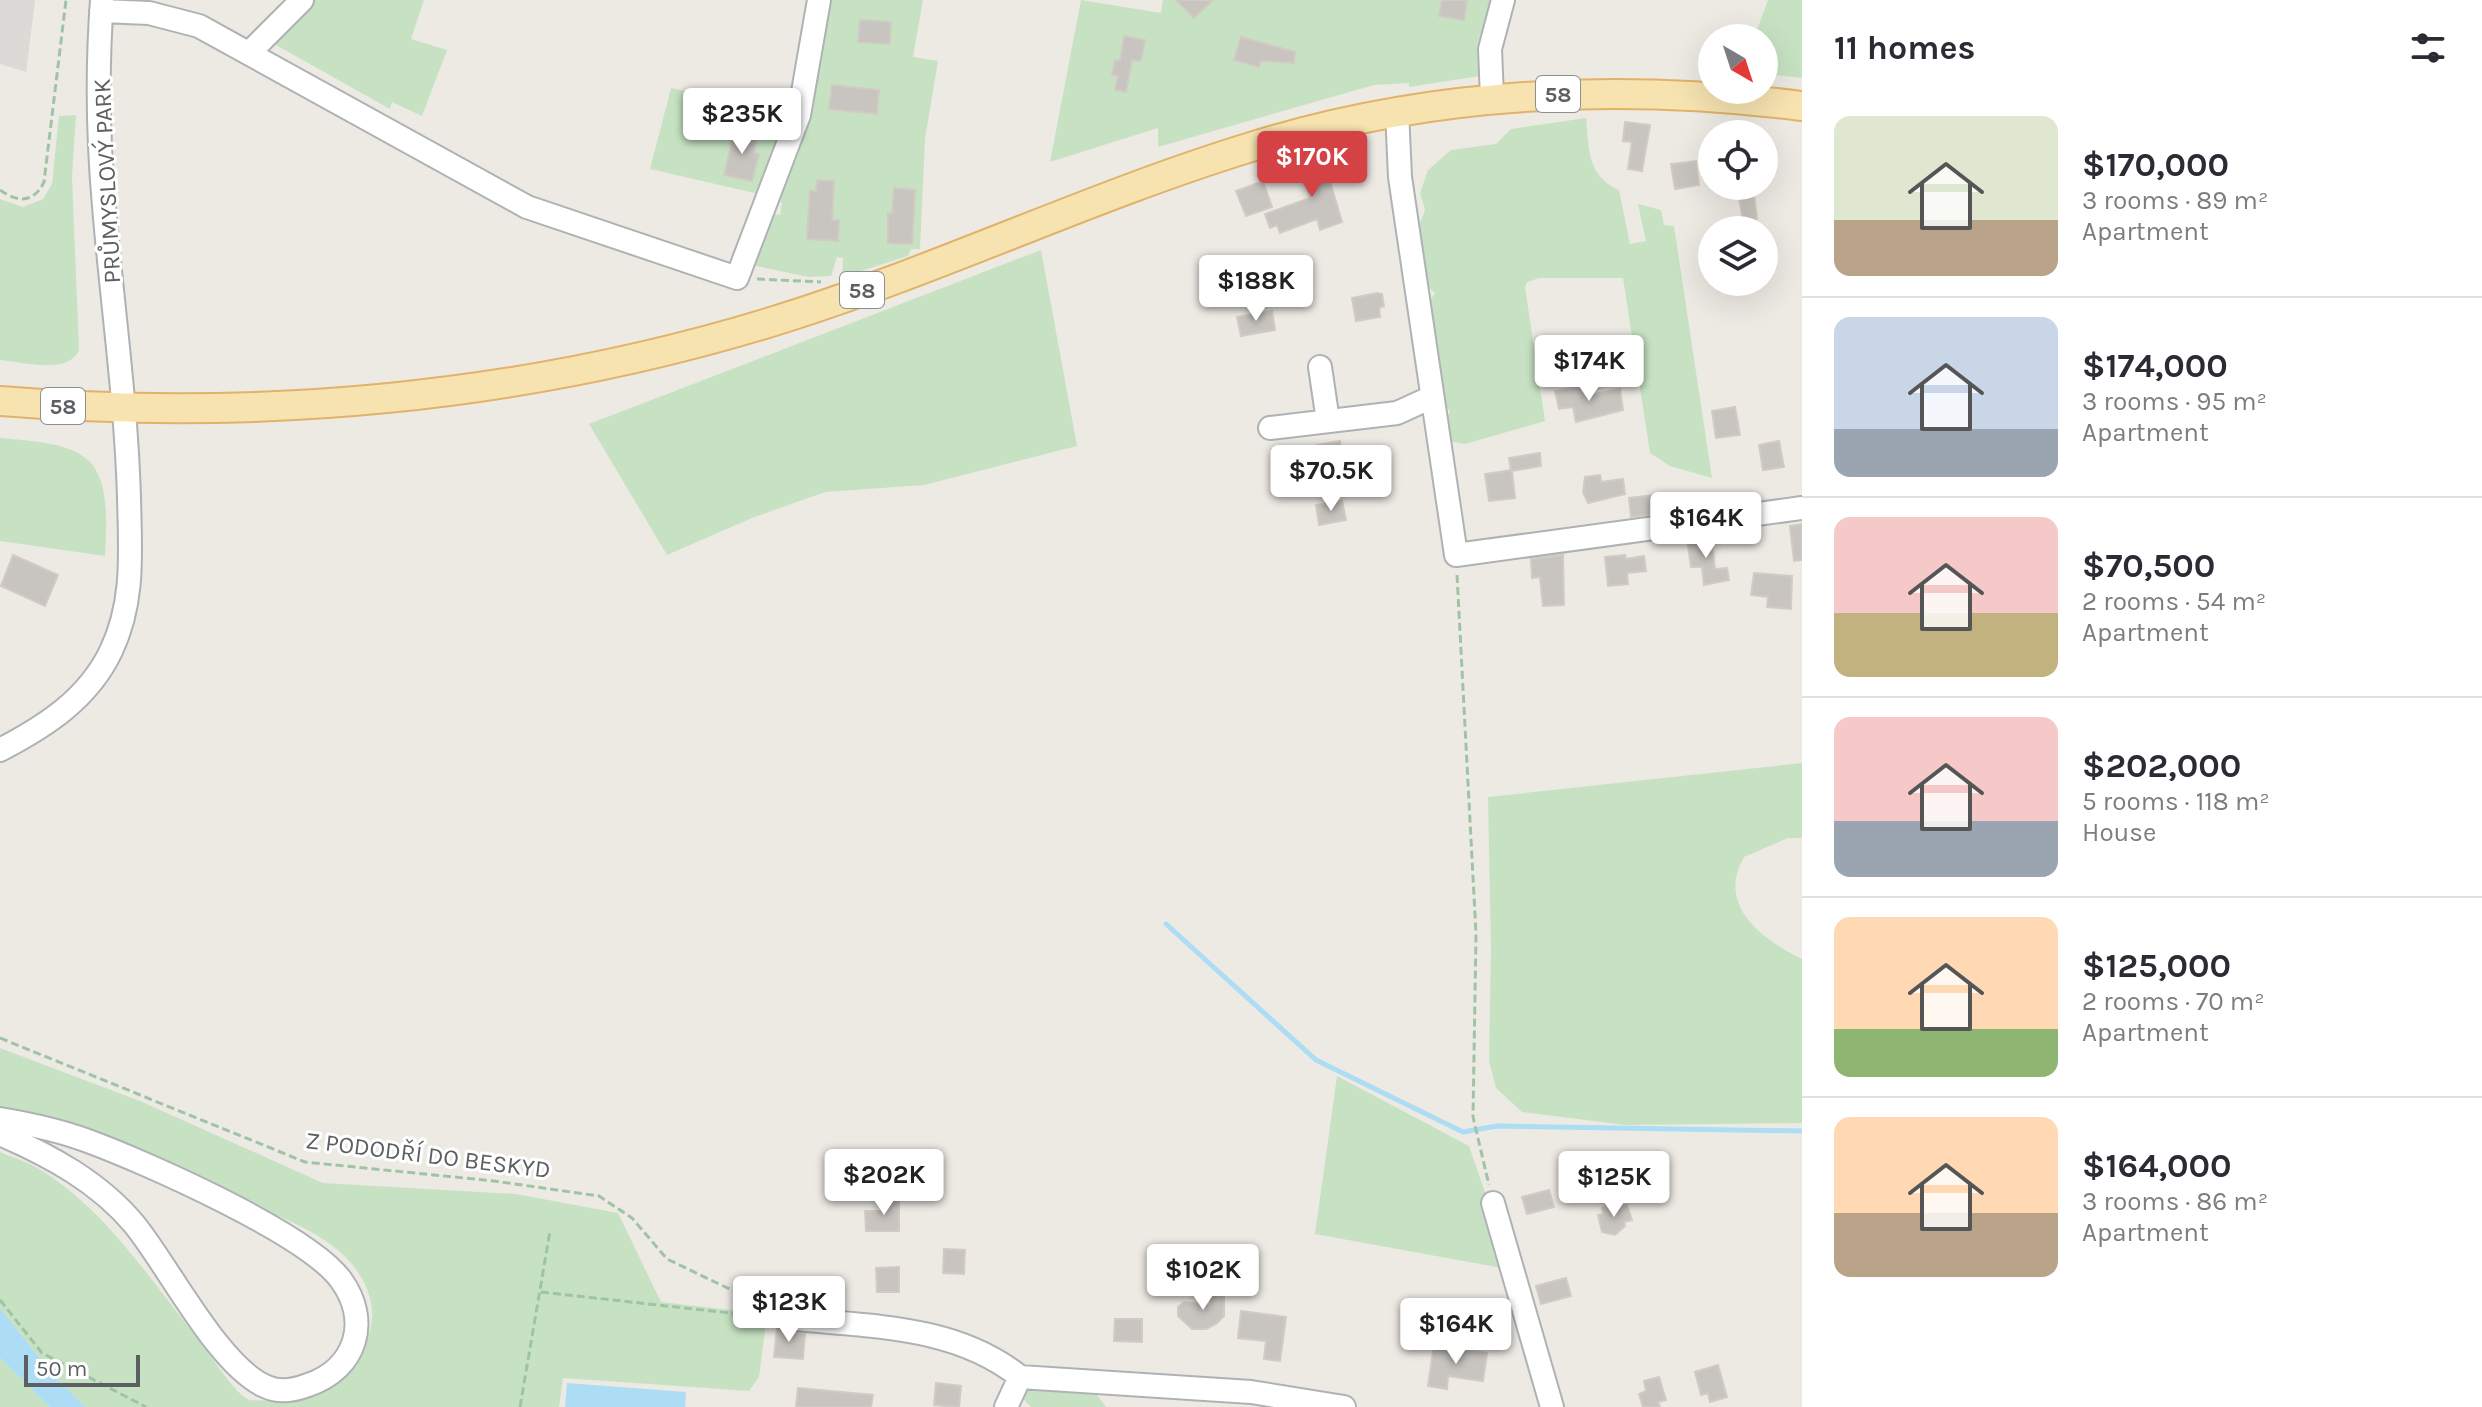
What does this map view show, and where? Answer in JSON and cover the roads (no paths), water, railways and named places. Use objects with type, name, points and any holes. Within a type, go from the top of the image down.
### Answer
[{"type":"main road","name":"58","points":[[0,401],[126,409],[314,403],[475,389],[615,363],[771,322],[1251,147],[1397,111],[1492,98],[1567,93],[1664,94],[1802,106]]},
{"type":"street","points":[[250,52],[302,0]]},
{"type":"street","points":[[102,6],[175,19],[250,52],[527,207],[737,278],[799,115],[819,0]]},
{"type":"street","points":[[1492,98],[1490,49],[1503,0]]},
{"type":"street","name":"PRŮMYSLOVÝ PARK","points":[[0,750],[58,717],[81,694],[103,666],[119,633],[127,604],[132,558],[126,409],[104,204],[102,6]]},
{"type":"street","points":[[1397,111],[1400,177],[1456,555],[1802,508]]},
{"type":"street","points":[[1320,367],[1328,421]]},
{"type":"street","points":[[1270,428],[1397,413],[1432,397]]},
{"type":"street","points":[[0,1119],[40,1125],[88,1140],[252,1216],[320,1260],[341,1280],[355,1309],[357,1333],[347,1360],[330,1375],[300,1388],[276,1390],[259,1384],[213,1335],[134,1223],[109,1198],[73,1171],[0,1134]]},
{"type":"street","points":[[1493,1203],[1552,1407]]},
{"type":"street","points":[[776,1318],[958,1340],[993,1356],[1020,1377],[1251,1392],[1344,1407]]},
{"type":"street","points":[[1006,1407],[1020,1377]]},
{"type":"water","points":[[0,1308],[49,1370],[85,1407],[50,1407],[0,1358]]},
{"type":"water","points":[[567,1383],[686,1392],[685,1407],[565,1407]]},
{"type":"waterway","points":[[1166,924],[1316,1060],[1463,1132],[1497,1126],[1802,1131]]}]
